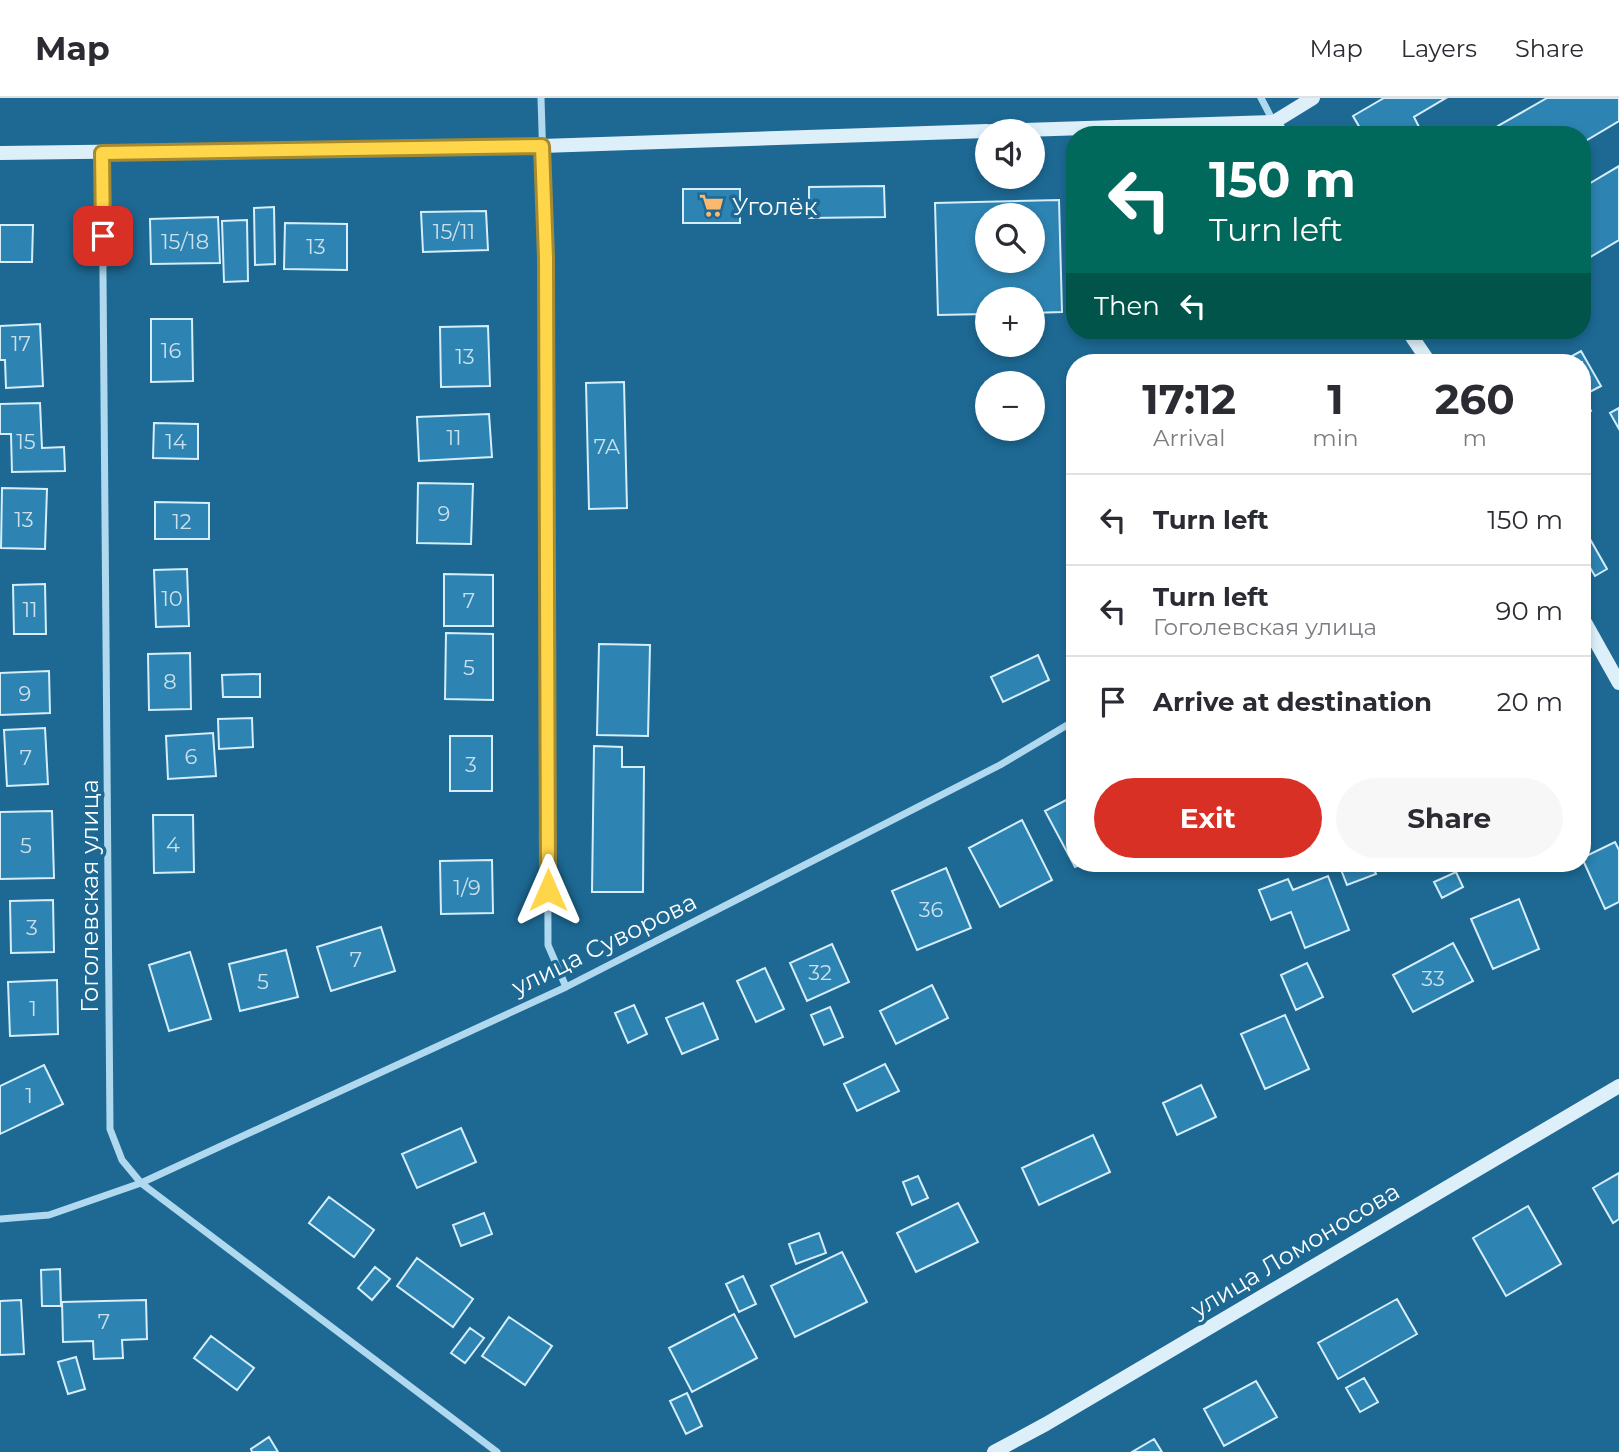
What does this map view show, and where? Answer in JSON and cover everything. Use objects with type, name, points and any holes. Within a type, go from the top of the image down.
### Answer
[{"type":"main road","points":[[1280,126],[1313,98]]},
{"type":"main road","points":[[1045,130],[1066,130]]},
{"type":"main road","points":[[0,153],[542,146],[975,131]]},
{"type":"main road","points":[[1591,634],[1619,683]]},
{"type":"main road","name":"улица Ломоносова","points":[[994,1452],[1058,1417],[1619,1086]]},
{"type":"street","points":[[541,98],[546,258],[548,945],[566,987]]},
{"type":"street","points":[[1261,98],[1277,126]]},
{"type":"street","name":"Гоголевская улица","points":[[102,153],[110,1129],[122,1160],[141,1183],[498,1452]]},
{"type":"street","name":"улица Суворова","points":[[0,1219],[49,1215],[141,1183],[566,987],[1000,765],[1066,726]]},
{"type":"building","points":[[1384,98],[1446,98],[1414,117],[1418,126],[1359,126],[1353,116]]},
{"type":"building","points":[[1547,98],[1619,98],[1619,121],[1591,138],[1591,126],[1498,126]]},
{"type":"building","points":[[1619,166],[1619,240],[1591,257],[1591,183]]},
{"type":"building","points":[[884,186],[885,217],[809,218],[809,187]]},
{"type":"building","name":"Уголёк","points":[[683,189],[740,189],[740,223],[683,223]]},
{"type":"building","points":[[1059,200],[1062,312],[1045,313],[1045,287],[975,287],[975,314],[938,315],[935,203]]},
{"type":"building","points":[[274,207],[275,264],[255,265],[254,208]]},
{"type":"building","points":[[486,211],[488,250],[423,252],[421,212]]},
{"type":"building","points":[[218,217],[220,263],[151,264],[150,219]]},
{"type":"building","points":[[247,220],[248,281],[224,282],[222,221]]},
{"type":"building","points":[[285,223],[347,224],[347,270],[284,269]]},
{"type":"building","points":[[0,225],[33,225],[32,262],[0,262]]},
{"type":"building","points":[[151,319],[192,319],[193,381],[151,382]]},
{"type":"building","points":[[40,324],[43,386],[6,388],[5,360],[0,360],[0,326]]},
{"type":"building","points":[[488,326],[490,386],[441,387],[440,327]]},
{"type":"building","points":[[1591,368],[1601,386],[1591,391]]},
{"type":"building","points":[[624,382],[627,508],[589,509],[586,383]]},
{"type":"building","points":[[40,403],[42,448],[64,447],[65,471],[12,472],[11,434],[0,434],[0,404]]},
{"type":"building","points":[[1619,408],[1619,429],[1610,413]]},
{"type":"building","points":[[489,414],[492,457],[419,461],[417,417]]},
{"type":"building","points":[[154,423],[198,424],[198,459],[153,458]]},
{"type":"building","points":[[418,483],[473,484],[471,544],[417,543]]},
{"type":"building","points":[[2,488],[47,489],[45,549],[1,548]]},
{"type":"building","points":[[155,502],[209,503],[209,539],[155,539]]},
{"type":"building","points":[[1591,541],[1607,569],[1595,576],[1591,569]]},
{"type":"building","points":[[187,569],[189,626],[156,627],[154,570]]},
{"type":"building","points":[[444,574],[493,575],[493,626],[444,626]]},
{"type":"building","points":[[45,584],[46,634],[14,634],[13,585]]},
{"type":"building","points":[[446,633],[493,634],[493,700],[445,699]]},
{"type":"building","points":[[599,644],[650,645],[648,736],[597,735]]},
{"type":"building","points":[[190,653],[191,709],[149,710],[148,654]]},
{"type":"building","points":[[1038,655],[1049,680],[1003,702],[991,677]]},
{"type":"building","points":[[49,671],[50,713],[0,715],[0,673]]},
{"type":"building","points":[[260,674],[260,697],[223,697],[222,675]]},
{"type":"building","points":[[252,718],[253,747],[219,749],[218,719]]},
{"type":"building","points":[[45,728],[48,784],[7,786],[4,730]]},
{"type":"building","points":[[213,733],[216,776],[168,779],[166,736]]},
{"type":"building","points":[[450,736],[492,736],[492,791],[450,791]]},
{"type":"building","points":[[594,746],[622,747],[622,767],[644,767],[643,892],[592,892]]},
{"type":"building","points":[[1066,800],[1066,850],[1045,811]]},
{"type":"building","points":[[52,811],[54,878],[0,879],[0,812]]},
{"type":"building","points":[[153,815],[193,815],[194,872],[154,873]]},
{"type":"building","points":[[1022,820],[1052,880],[1000,907],[969,848]]},
{"type":"building","points":[[1615,842],[1619,850],[1619,902],[1605,909],[1588,872],[1591,872],[1591,854]]},
{"type":"building","points":[[492,860],[493,913],[441,914],[440,861]]},
{"type":"building","points":[[946,868],[971,928],[917,950],[892,891]]},
{"type":"building","points":[[1342,872],[1376,874],[1347,885]]},
{"type":"building","points":[[1456,872],[1463,887],[1442,898],[1434,882]]},
{"type":"building","points":[[1328,876],[1349,930],[1305,948],[1291,912],[1271,920],[1259,890],[1288,879],[1293,890]]},
{"type":"building","points":[[1519,899],[1539,949],[1493,969],[1471,919]]},
{"type":"building","points":[[53,900],[54,952],[11,953],[10,901]]},
{"type":"building","points":[[381,927],[395,971],[331,991],[317,947]]},
{"type":"building","points":[[1453,943],[1473,981],[1413,1012],[1393,975]]},
{"type":"building","points":[[832,944],[849,982],[807,1001],[790,963]]},
{"type":"building","points":[[286,950],[298,997],[240,1011],[229,964]]},
{"type":"building","points":[[190,952],[211,1019],[169,1031],[149,965]]},
{"type":"building","points":[[1307,963],[1323,997],[1296,1010],[1281,975]]},
{"type":"building","points":[[765,968],[784,1009],[756,1022],[737,981]]},
{"type":"building","points":[[57,980],[58,1034],[10,1036],[8,982]]},
{"type":"building","points":[[932,985],[948,1018],[896,1044],[880,1011]]},
{"type":"building","points":[[703,1003],[718,1039],[682,1054],[666,1018]]},
{"type":"building","points":[[634,1005],[647,1034],[628,1043],[615,1013]]},
{"type":"building","points":[[830,1007],[843,1037],[824,1045],[811,1015]]},
{"type":"building","points":[[1285,1015],[1309,1069],[1265,1089],[1241,1034]]},
{"type":"building","points":[[885,1064],[899,1091],[857,1111],[844,1084]]},
{"type":"building","points":[[44,1065],[63,1104],[0,1134],[0,1086]]},
{"type":"building","points":[[1201,1085],[1216,1117],[1177,1135],[1163,1103]]},
{"type":"building","points":[[461,1128],[476,1162],[417,1188],[402,1154]]},
{"type":"building","points":[[1093,1135],[1110,1172],[1039,1205],[1022,1168]]},
{"type":"building","points":[[1619,1173],[1619,1219],[1613,1223],[1593,1188]]},
{"type":"building","points":[[918,1176],[928,1198],[912,1205],[903,1182]]},
{"type":"building","points":[[329,1197],[374,1230],[354,1257],[309,1223]]},
{"type":"building","points":[[958,1203],[978,1242],[916,1272],[897,1233]]},
{"type":"building","points":[[1528,1206],[1561,1264],[1506,1296],[1473,1238]]},
{"type":"building","points":[[484,1213],[492,1234],[461,1246],[453,1225]]},
{"type":"building","points":[[819,1233],[826,1253],[796,1264],[789,1244]]},
{"type":"building","points":[[842,1252],[867,1302],[795,1337],[771,1286]]},
{"type":"building","points":[[417,1258],[473,1299],[453,1327],[397,1286]]},
{"type":"building","points":[[375,1267],[390,1279],[372,1300],[358,1288]]},
{"type":"building","points":[[60,1269],[61,1306],[42,1306],[41,1270]]},
{"type":"building","points":[[743,1276],[756,1304],[739,1312],[726,1284]]},
{"type":"building","points":[[1397,1299],[1417,1334],[1338,1379],[1318,1343]]},
{"type":"building","points":[[21,1300],[24,1354],[0,1355],[0,1301]]},
{"type":"building","points":[[146,1300],[147,1339],[122,1340],[123,1358],[94,1359],[93,1341],[63,1342],[62,1302]]},
{"type":"building","points":[[734,1314],[757,1358],[692,1392],[669,1348]]},
{"type":"building","points":[[509,1317],[552,1346],[525,1385],[482,1356]]},
{"type":"building","points":[[470,1328],[484,1338],[465,1363],[451,1353]]},
{"type":"building","points":[[211,1336],[254,1368],[237,1390],[194,1358]]},
{"type":"building","points":[[76,1357],[85,1389],[68,1394],[58,1362]]},
{"type":"building","points":[[1364,1378],[1378,1402],[1360,1412],[1346,1388]]},
{"type":"building","points":[[1256,1381],[1277,1417],[1224,1446],[1204,1409]]},
{"type":"building","points":[[687,1393],[702,1426],[686,1434],[670,1401]]},
{"type":"building","points":[[269,1437],[278,1452],[252,1452],[251,1449]]},
{"type":"building","points":[[1154,1439],[1162,1452],[1132,1452]]},
{"type":"place","name":"Уголёк","points":[[712,206]]},
{"type":"route","points":[[103,236],[102,153],[542,146],[546,258],[548,890]]}]
